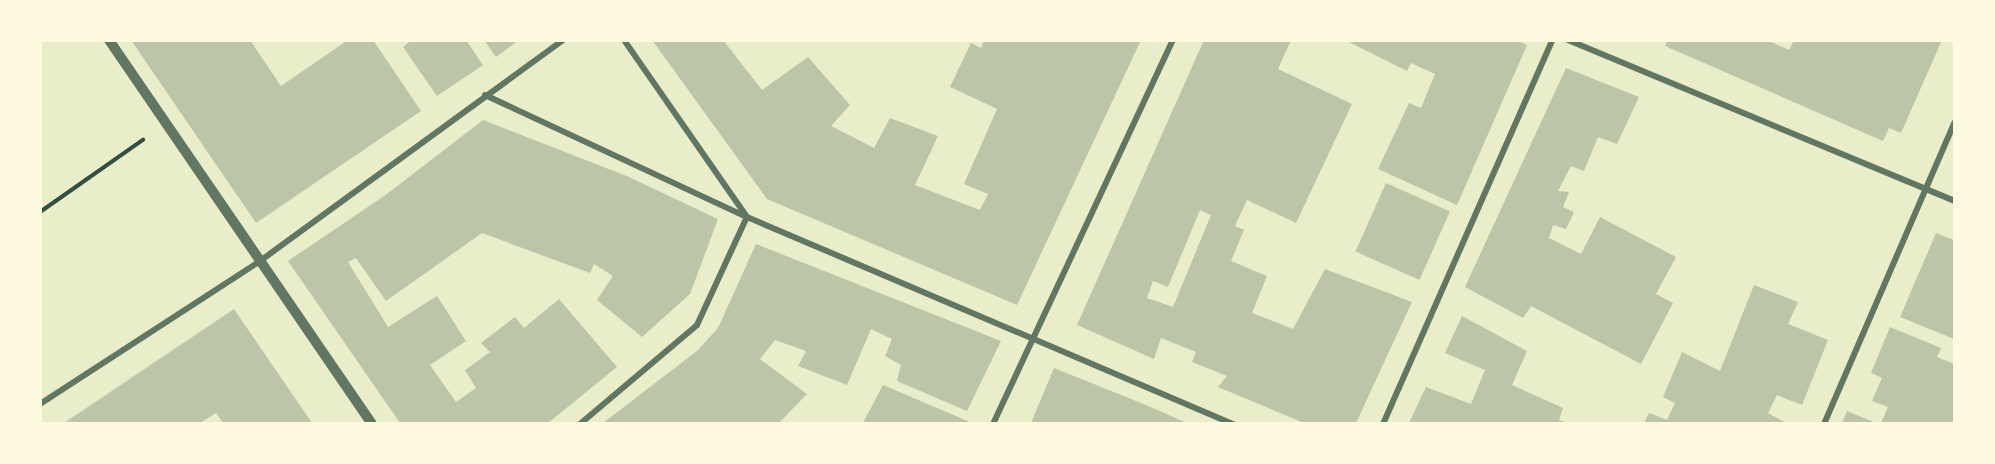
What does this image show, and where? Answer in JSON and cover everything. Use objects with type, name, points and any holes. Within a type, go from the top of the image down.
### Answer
[{"type":"street","points":[[109,40],[372,423]]},
{"type":"street","points":[[40,404],[260,261],[563,40]]},
{"type":"street","points":[[624,40],[747,218]]},
{"type":"street","points":[[993,423],[1173,40]]},
{"type":"street","points":[[1383,423],[1552,40]]},
{"type":"street","points":[[1568,40],[1954,201]]},
{"type":"street","points":[[485,95],[747,218],[1233,423]]},
{"type":"street","points":[[1824,423],[1954,123]]},
{"type":"street","points":[[580,423],[697,325],[747,218]]},
{"type":"path","points":[[40,212],[165,124]]},
{"type":"building","points":[[131,40],[250,40],[281,86],[348,40],[373,40],[421,111],[256,223]]},
{"type":"building","points":[[412,40],[466,40],[483,65],[437,96],[403,47]]},
{"type":"building","points":[[484,40],[519,40],[496,57]]},
{"type":"building","points":[[652,40],[723,40],[762,90],[808,57],[850,105],[831,126],[874,148],[890,118],[938,136],[915,185],[980,210],[988,194],[964,184],[997,109],[950,87],[971,43],[981,48],[984,40],[1141,40],[1017,305],[767,199]]},
{"type":"building","points":[[1204,40],[1291,40],[1278,69],[1352,104],[1296,223],[1247,200],[1235,226],[1244,230],[1231,261],[1267,276],[1252,313],[1293,329],[1325,269],[1412,302],[1356,423],[1304,423],[1218,387],[1227,376],[1192,362],[1196,352],[1161,338],[1154,359],[1077,325]],"holes":[[[1200,210],[1211,215],[1173,307],[1147,298],[1153,281],[1168,287]]]},
{"type":"building","points":[[1345,40],[1517,40],[1527,45],[1457,205],[1378,169],[1409,103],[1421,108],[1435,74],[1411,63],[1407,71]]},
{"type":"building","points":[[1668,40],[1767,40],[1789,50],[1794,40],[1942,40],[1901,133],[1889,128],[1883,141],[1665,46]]},
{"type":"building","points":[[1566,68],[1639,97],[1617,144],[1598,137],[1584,171],[1571,166],[1558,191],[1569,192],[1563,207],[1574,212],[1566,229],[1553,225],[1549,238],[1581,254],[1600,217],[1676,257],[1656,294],[1673,303],[1641,364],[1531,306],[1523,318],[1465,287]]},
{"type":"building","points":[[483,120],[629,177],[718,219],[690,294],[642,337],[597,300],[613,276],[594,264],[590,273],[482,233],[386,301],[356,258],[348,262],[388,327],[437,296],[466,341],[430,365],[456,402],[476,388],[465,370],[490,352],[481,343],[515,317],[524,328],[559,299],[617,367],[548,423],[400,423],[288,261],[387,194]]},
{"type":"building","points":[[1386,183],[1450,211],[1419,280],[1355,252]]},
{"type":"building","points":[[1936,233],[1954,240],[1954,339],[1900,317]]},
{"type":"building","points":[[756,244],[1001,341],[967,411],[897,381],[901,365],[885,356],[892,339],[871,329],[847,385],[798,366],[806,351],[775,340],[760,359],[807,394],[779,423],[603,423],[697,351],[718,328]]},
{"type":"building","points":[[1754,285],[1798,302],[1788,324],[1828,340],[1802,405],[1777,395],[1768,413],[1786,423],[1644,423],[1649,413],[1667,420],[1675,403],[1663,397],[1682,352],[1720,371]]},
{"type":"building","points":[[234,309],[312,423],[223,423],[216,413],[200,423],[64,423]]},
{"type":"building","points":[[1462,316],[1527,351],[1512,385],[1563,408],[1559,420],[1567,423],[1409,423],[1426,387],[1471,404],[1485,370],[1445,353]]},
{"type":"building","points":[[1890,327],[1941,348],[1937,357],[1954,364],[1954,423],[1881,423],[1888,407],[1872,401],[1882,378],[1871,373]]},
{"type":"building","points":[[1054,368],[1146,405],[1187,423],[1031,423]]},
{"type":"building","points":[[883,385],[970,422],[863,423]]},
{"type":"building","points":[[1847,411],[1876,423],[1842,423]]}]
